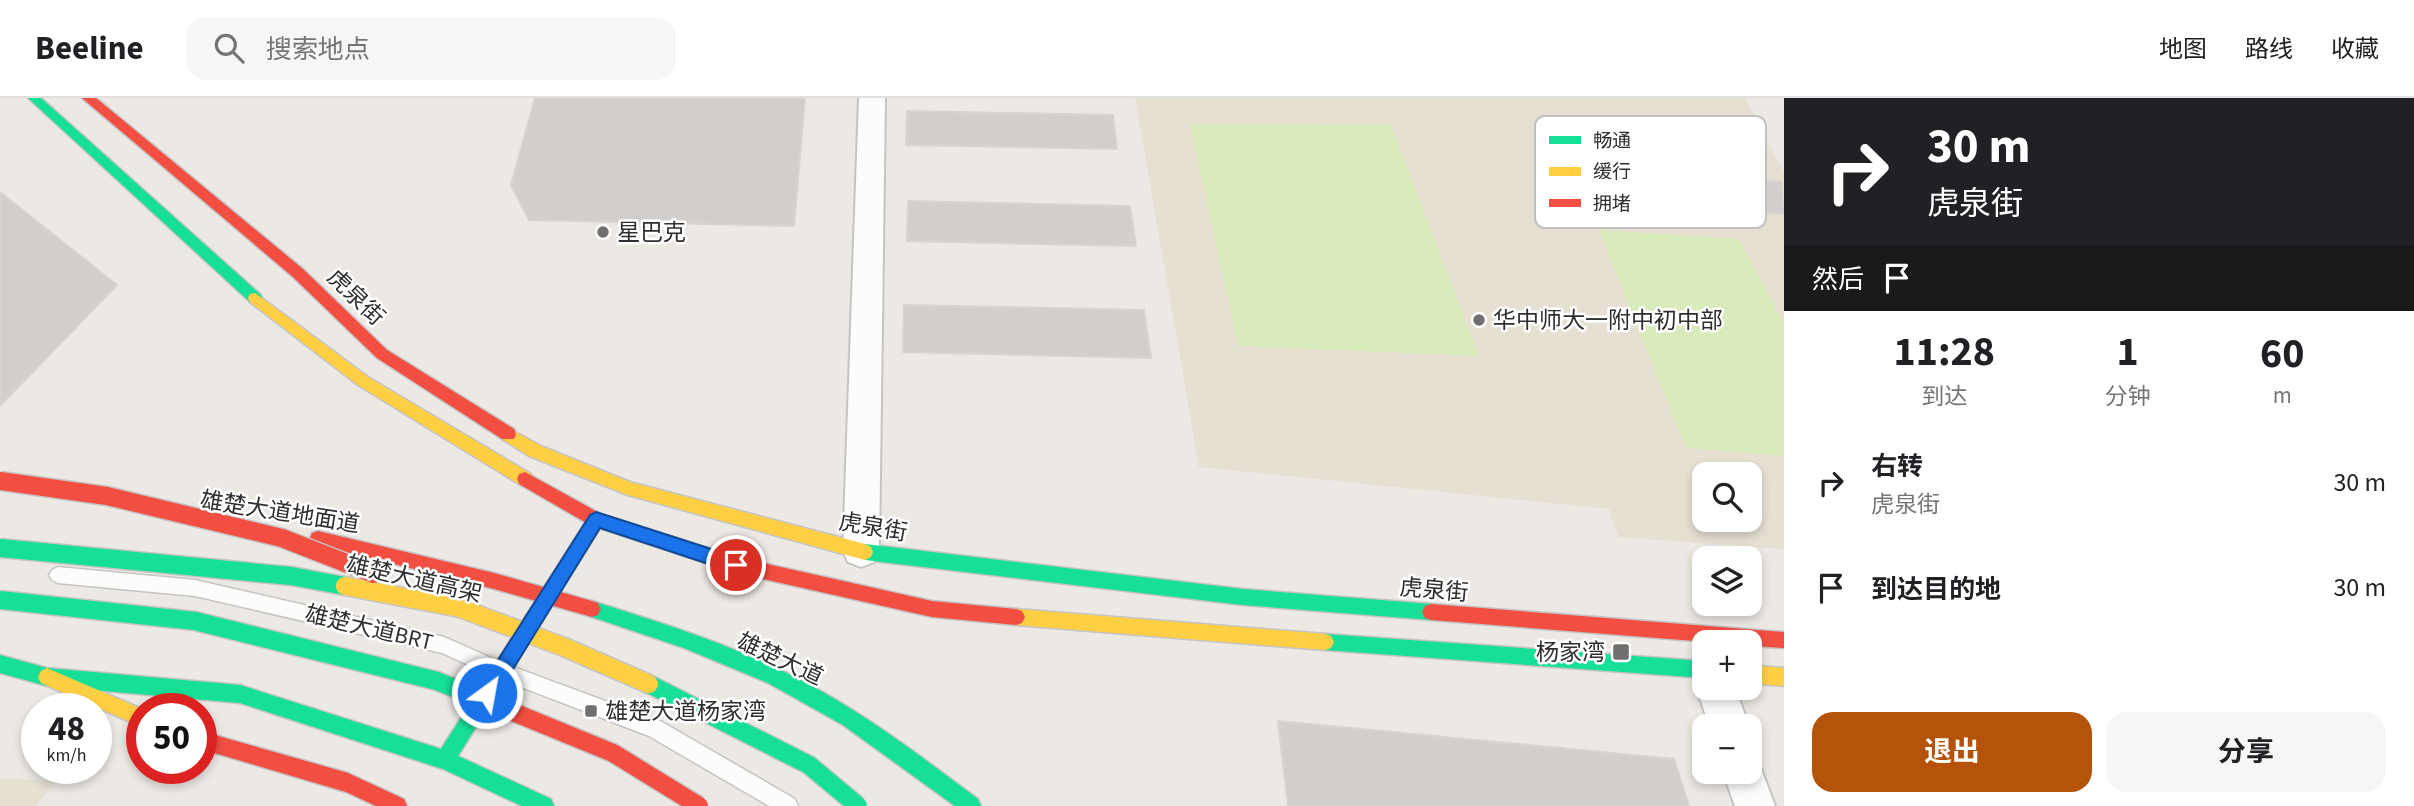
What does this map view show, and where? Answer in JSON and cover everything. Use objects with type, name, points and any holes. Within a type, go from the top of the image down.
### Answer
[{"type":"main road","points":[[34,98],[268,311],[374,388],[596,520],[736,565],[932,609],[1118,626],[1692,669]]},
{"type":"main road","name":"虎泉街","points":[[88,98],[298,274],[382,354],[535,451],[628,488],[861,551],[1243,597],[1692,645]]},
{"type":"main road","points":[[0,481],[107,496],[282,538],[460,608]]},
{"type":"main road","name":"雄楚大道地面道","points":[[40,504],[94,508],[314,537],[450,567],[549,595]]},
{"type":"main road","points":[[446,760],[596,520]]},
{"type":"main road","name":"雄楚大道高架","points":[[0,548],[291,576],[460,608],[564,647],[674,695],[809,765],[858,806]]},
{"type":"main road","name":"雄楚大道","points":[[549,595],[667,635],[782,681],[877,737],[971,806]]},
{"type":"main road","points":[[0,600],[195,621],[437,681],[613,753],[699,806]]},
{"type":"main road","name":"虎泉街","points":[[1762,642],[1784,640]]},
{"type":"main road","points":[[0,664],[47,677],[126,711]]},
{"type":"main road","points":[[1762,675],[1784,677]]},
{"type":"main road","points":[[47,677],[240,694],[446,760],[544,806]]},
{"type":"main road","points":[[217,745],[348,783],[397,806]]},
{"type":"street","points":[[861,551],[872,98]]},
{"type":"street","points":[[1748,784],[1755,806]]},
{"type":"lane","name":"雄楚大道BRT","points":[[39,573],[195,588],[444,645],[501,671],[655,729],[788,806]]},
{"type":"shaded area","name":"华中师大一附中初中部","points":[[1135,98],[1745,98],[1754,116],[1535,116],[1535,228],[1766,228],[1766,138],[1784,172],[1784,549],[1618,537],[1609,509],[1199,467]]},
{"type":"shaded area","points":[[0,779],[21,779],[21,784],[54,784],[36,806],[0,806]]},
{"type":"green space","points":[[1190,124],[1391,125],[1479,356],[1238,346]]},
{"type":"green space","points":[[1599,230],[1739,239],[1784,323],[1784,456],[1686,448]]},
{"type":"building","points":[[535,98],[805,98],[794,226],[529,220],[511,185]]},
{"type":"building","points":[[907,111],[1113,115],[1117,149],[906,145]]},
{"type":"building","points":[[1766,181],[1781,182],[1784,214],[1766,213]]},
{"type":"building","points":[[0,192],[117,285],[0,406]]},
{"type":"building","points":[[908,201],[1130,206],[1136,246],[907,241]]},
{"type":"building","points":[[904,305],[1144,310],[1151,358],[903,352]]},
{"type":"building","points":[[1278,721],[1674,759],[1689,806],[1288,806]]},
{"type":"traffic: fast","points":[[34,98],[255,298]]},
{"type":"traffic: fast","points":[[445,760],[596,520]]},
{"type":"traffic: fast","points":[[0,548],[291,576],[345,586]]},
{"type":"traffic: fast","points":[[865,552],[1243,597],[1431,612]]},
{"type":"traffic: fast","points":[[0,600],[195,621],[437,681],[469,694]]},
{"type":"traffic: fast","points":[[592,609],[745,663],[803,691],[867,730],[971,806]]},
{"type":"traffic: fast","points":[[1325,642],[1692,669]]},
{"type":"traffic: fast","points":[[0,664],[47,677],[240,694],[445,760],[544,806]]},
{"type":"traffic: fast","points":[[649,684],[809,765],[858,806]]},
{"type":"traffic: slow","points":[[255,298],[363,381],[525,479]]},
{"type":"traffic: slow","points":[[508,434],[535,451],[628,488],[865,552]]},
{"type":"traffic: slow","points":[[345,586],[460,608],[564,647],[649,684]]},
{"type":"traffic: slow","points":[[1016,617],[1325,642]]},
{"type":"traffic: slow","points":[[1762,675],[1784,677]]},
{"type":"traffic: slow","points":[[47,677],[126,711]]},
{"type":"traffic: jam","points":[[88,98],[298,273],[382,354],[508,434]]},
{"type":"traffic: jam","points":[[525,479],[596,520],[736,565],[932,609],[1016,617]]},
{"type":"traffic: jam","points":[[0,481],[107,496],[282,538],[374,574]]},
{"type":"traffic: jam","points":[[318,538],[494,581],[592,609]]},
{"type":"traffic: jam","points":[[1431,612],[1784,640]]},
{"type":"traffic: jam","points":[[469,694],[613,753],[699,806]]},
{"type":"traffic: jam","points":[[217,745],[348,783],[397,806]]},
{"type":"place","name":"星巴克","points":[[603,232]]},
{"type":"place","name":"华中师大一附中初中部","points":[[1479,320]]},
{"type":"place","name":"杨家湾","points":[[1621,652]]},
{"type":"place","name":"雄楚大道杨家湾","points":[[591,711]]},
{"type":"route","points":[[487,693],[596,520],[736,565]]}]
